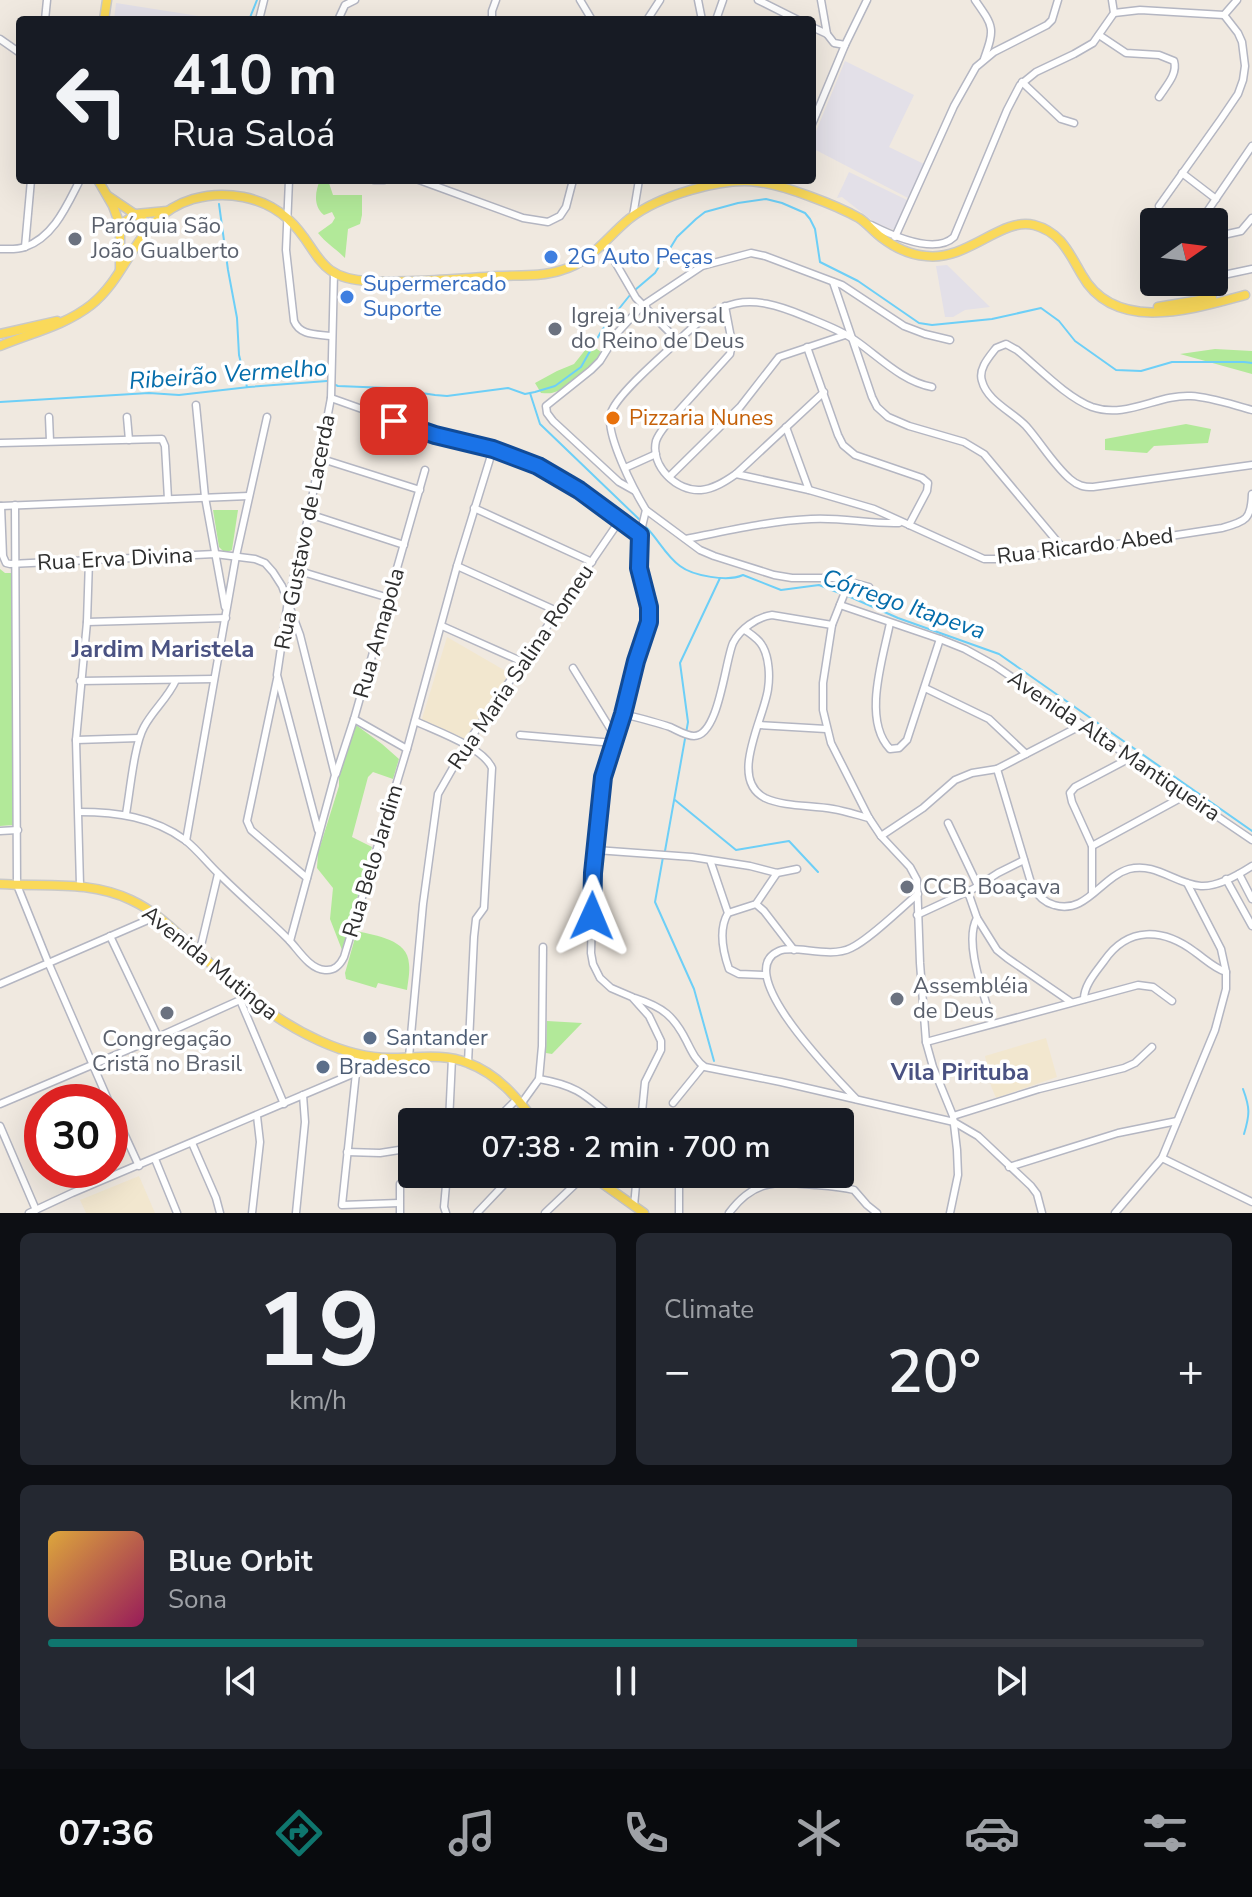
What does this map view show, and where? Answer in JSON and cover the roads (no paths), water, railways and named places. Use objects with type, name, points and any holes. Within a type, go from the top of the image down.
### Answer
[{"type":"main road","points":[[100,184],[120,225],[120,269]]},
{"type":"main road","points":[[120,225],[136,214],[167,211],[195,199],[234,195],[267,205],[287,218],[313,253],[334,273],[352,280],[541,275],[561,271],[589,257],[633,216],[661,199],[720,184]]},
{"type":"main road","points":[[782,184],[863,220],[881,237],[911,254],[935,257],[961,252],[1009,227],[1035,225],[1062,241],[1090,289],[1111,304],[1130,312],[1248,294]]},
{"type":"main road","points":[[107,195],[136,214],[149,228]]},
{"type":"main road","points":[[0,346],[69,319],[90,306],[103,294],[149,228],[167,211]]},
{"type":"main road","points":[[121,248],[123,253],[129,254]]},
{"type":"main road","points":[[1,333],[69,319]]},
{"type":"main road","name":"Avenida Mutinga","points":[[0,884],[80,885],[132,901],[157,916],[243,998],[289,1025],[321,1041],[361,1055],[452,1058],[468,1063],[492,1076],[525,1108]]},
{"type":"main road","points":[[608,1188],[644,1213]]},
{"type":"street","points":[[340,16],[345,5],[355,0]]},
{"type":"street","points":[[758,0],[790,16]]},
{"type":"street","points":[[821,0],[827,34]]},
{"type":"street","points":[[816,114],[867,0]]},
{"type":"street","points":[[895,237],[954,106],[970,76],[984,59],[991,40],[991,25],[975,0]]},
{"type":"street","points":[[984,59],[1047,25],[1052,20],[1058,0]]},
{"type":"street","points":[[881,237],[940,245],[954,237],[1007,110],[1022,82],[1093,43],[1114,13],[1112,0]]},
{"type":"street","points":[[1224,15],[1237,0]]},
{"type":"street","points":[[1114,13],[1140,10],[1224,15],[1238,33],[1245,52],[1243,80],[1238,94],[1159,206]]},
{"type":"street","points":[[816,29],[827,34],[834,43],[845,45]]},
{"type":"street","points":[[1099,35],[1126,53],[1159,55],[1174,61],[1174,75],[1159,97]]},
{"type":"street","points":[[1022,82],[1061,119],[1074,123]]},
{"type":"street","points":[[1210,208],[1252,146]]},
{"type":"street","points":[[1182,173],[1216,199]]},
{"type":"street","points":[[25,247],[31,184]]},
{"type":"street","points":[[0,249],[25,247],[52,229],[78,184]]},
{"type":"street","points":[[289,184],[286,250],[296,327],[306,333],[331,336]]},
{"type":"street","points":[[430,184],[523,218],[548,222],[560,216],[566,207],[572,184]]},
{"type":"street","points":[[633,216],[638,184]]},
{"type":"street","points":[[1228,234],[1241,231],[1252,218]]},
{"type":"street","points":[[863,220],[895,237]]},
{"type":"street","points":[[604,243],[629,289],[678,341]]},
{"type":"street","points":[[635,491],[619,482],[549,416],[546,409],[549,403],[600,361],[618,332],[642,306],[702,266],[751,253],[765,256],[851,291],[904,326],[950,340]]},
{"type":"street","points":[[1228,274],[1252,269]]},
{"type":"street","name":"Rua Gustavo de Lacerda","points":[[319,834],[277,675],[288,601],[309,514],[331,396],[334,273]]},
{"type":"street","points":[[833,282],[849,336],[872,397],[882,413],[909,426],[964,442],[984,454],[1066,552]]},
{"type":"street","points":[[869,587],[836,578],[774,575],[700,550],[646,510],[625,468],[612,430],[611,412],[620,398],[709,313],[748,302],[781,306],[849,336],[913,382],[932,387]]},
{"type":"street","points":[[725,306],[732,343],[730,354],[657,437],[656,454],[663,470],[677,484],[700,490],[722,483],[736,474],[824,392]]},
{"type":"street","points":[[669,477],[752,393],[774,362],[785,354],[849,336]]},
{"type":"street","points":[[1252,410],[1192,396],[1126,409],[1096,408],[1082,403],[1006,344],[996,348],[981,371],[987,391],[1026,426],[1070,479],[1084,487],[1252,465]]},
{"type":"street","points":[[686,539],[810,519],[906,524],[927,491],[928,483],[922,478],[848,451],[838,435],[807,347]]},
{"type":"street","points":[[331,396],[435,435],[493,449],[538,466],[579,490],[640,535]]},
{"type":"street","points":[[196,405],[205,497],[226,616]]},
{"type":"street","points":[[49,417],[50,441]]},
{"type":"street","points":[[127,417],[129,440]]},
{"type":"street","points":[[186,841],[236,556],[267,417]]},
{"type":"street","points":[[786,427],[809,490]]},
{"type":"street","points":[[0,443],[163,440],[168,499]]},
{"type":"street","name":"Rua Belo Jardim","points":[[79,812],[126,814],[152,822],[186,841],[310,963],[323,970],[336,968],[340,964],[407,749],[493,449]]},
{"type":"street","points":[[625,468],[656,454]]},
{"type":"street","points":[[319,458],[420,490]]},
{"type":"street","name":"Rua Amapola","points":[[290,941],[335,775],[425,470]]},
{"type":"street","name":"Rua Ricardo Abed","points":[[736,474],[809,490],[874,509],[984,559],[1066,552],[1222,528],[1248,517],[1252,494]]},
{"type":"street","points":[[15,564],[6,563],[4,559],[1,506],[249,496]]},
{"type":"street","points":[[15,505],[17,885],[101,1084]]},
{"type":"street","points":[[474,508],[592,562]]},
{"type":"street","points":[[646,510],[640,535],[639,568],[650,614],[649,622],[603,777],[591,953],[600,978],[611,988],[660,1008],[672,1017],[703,1066],[954,1119],[978,1136],[1035,1190],[1042,1213]]},
{"type":"street","points":[[309,514],[404,545]]},
{"type":"street","name":"Rua Maria Salina Romeu","points":[[409,1057],[423,904],[438,794],[466,745],[620,520]]},
{"type":"street","name":"Rua Erva Divina","points":[[15,564],[215,554],[265,563],[288,601],[304,649],[335,775]]},
{"type":"street","points":[[80,885],[76,740],[87,622],[89,560]]},
{"type":"street","points":[[457,566],[557,611]]},
{"type":"street","points":[[296,570],[389,598]]},
{"type":"street","points":[[849,582],[832,625],[822,699],[826,729],[869,818],[914,873],[918,894],[926,1042],[954,1119],[958,1175],[950,1213]]},
{"type":"street","name":"Avenida Alta Mantiqueira","points":[[840,605],[940,639],[994,665],[1252,840]]},
{"type":"street","points":[[623,714],[687,735],[701,734],[717,703],[734,642],[758,619],[772,615],[832,625]]},
{"type":"street","points":[[87,622],[226,616]]},
{"type":"street","points":[[890,623],[875,705],[882,739],[890,749],[899,748],[907,740],[940,639]]},
{"type":"street","points":[[442,626],[523,662]]},
{"type":"street","points":[[745,630],[762,645],[769,675],[768,691],[748,760],[750,781],[757,792],[773,801],[833,809],[869,818]]},
{"type":"street","points":[[573,668],[615,741]]},
{"type":"street","points":[[277,675],[247,821],[251,830],[307,878]]},
{"type":"street","points":[[80,681],[214,679]]},
{"type":"street","points":[[126,814],[139,738],[176,680]]},
{"type":"street","points":[[925,688],[989,719],[1026,754]]},
{"type":"street","points":[[354,719],[407,749]]},
{"type":"street","points":[[415,721],[466,745],[490,763],[492,778],[484,908],[476,919],[474,937],[468,1063]]},
{"type":"street","points":[[759,725],[826,729]]},
{"type":"street","points":[[881,836],[923,808],[955,780],[972,773],[997,769],[1082,725]]},
{"type":"street","points":[[520,735],[615,741]]},
{"type":"street","points":[[76,740],[139,738]]},
{"type":"street","points":[[1092,893],[1092,846],[1072,802],[1071,790],[1132,757]]},
{"type":"street","points":[[997,769],[1036,893],[1051,905],[1071,907],[1085,901],[1114,876],[1133,868],[1158,870],[1187,883],[1205,886],[1252,866]]},
{"type":"street","points":[[1092,846],[1186,795]]},
{"type":"street","points":[[948,823],[978,886]]},
{"type":"street","points":[[0,831],[18,830]]},
{"type":"street","points":[[596,850],[710,859],[777,873],[797,869]]},
{"type":"street","points":[[710,859],[728,913],[723,926],[723,940],[729,969],[739,974],[765,975]]},
{"type":"street","points":[[917,915],[968,892],[1024,860]]},
{"type":"street","points":[[728,913],[756,904],[777,873]]},
{"type":"street","points":[[199,954],[218,874]]},
{"type":"street","points":[[1239,874],[1252,899]]},
{"type":"street","points":[[1226,879],[1252,926]]},
{"type":"street","points":[[1115,1213],[1162,1158],[1215,1030],[1226,989],[1226,972],[1216,937],[1187,883]]},
{"type":"street","points":[[968,892],[977,918],[997,950],[1072,1002]]},
{"type":"street","points":[[856,1099],[794,1029],[782,1011],[765,975],[769,959],[784,949],[838,952],[852,948],[918,894]]},
{"type":"street","points":[[756,904],[794,950]]},
{"type":"street","points":[[0,984],[157,916]]},
{"type":"street","points":[[977,918],[973,929],[975,958],[992,1023]]},
{"type":"street","points":[[1084,999],[1086,987],[1107,955],[1123,941],[1144,933],[1183,944],[1226,972]]},
{"type":"street","points":[[110,936],[158,1037]]},
{"type":"street","points":[[511,1108],[539,1079],[543,947]]},
{"type":"street","points":[[926,1042],[1122,988],[1146,984],[1172,1001]]},
{"type":"street","points":[[632,997],[649,1016],[661,1045],[645,1082],[642,1108]]},
{"type":"street","points":[[0,1104],[243,998],[284,1104]]},
{"type":"street","points":[[954,1119],[1039,1089],[1124,1068],[1143,1057],[1152,1047]]},
{"type":"street","points":[[0,1126],[33,1212],[355,1073],[361,1065],[361,1055]]},
{"type":"street","points":[[450,1108],[452,1058]]},
{"type":"street","points":[[673,1103],[703,1066]]},
{"type":"street","points":[[355,1073],[342,1205],[399,1203]]},
{"type":"street","points":[[539,1079],[560,1082],[584,1093],[602,1108]]},
{"type":"street","points":[[296,1213],[305,1122],[303,1095]]},
{"type":"street","points":[[252,1213],[260,1142],[257,1116]]},
{"type":"street","points":[[1009,1167],[1118,1133],[1177,1121]]},
{"type":"street","points":[[128,1142],[139,1166]]},
{"type":"street","points":[[192,1143],[220,1213]]},
{"type":"street","points":[[347,1152],[398,1150]]},
{"type":"street","points":[[1162,1158],[1252,1202]]},
{"type":"street","points":[[155,1159],[177,1213]]},
{"type":"street","points":[[729,1213],[757,1187],[779,1182],[854,1190],[877,1213]]},
{"type":"street","points":[[400,1188],[400,1213]]},
{"type":"street","points":[[446,1188],[446,1213]]},
{"type":"street","points":[[477,1213],[501,1188]]},
{"type":"street","points":[[545,1213],[573,1188]]},
{"type":"street","points":[[634,1206],[636,1188]]},
{"type":"street","points":[[679,1188],[679,1213]]},
{"type":"waterway","points":[[251,16],[257,0]]},
{"type":"waterway","name":"Ribeirão Vermelho","points":[[635,290],[655,273],[677,237],[705,212],[766,199],[805,213],[815,229],[820,262],[858,281],[919,323],[932,325],[992,319],[1041,308],[1059,321],[1075,341],[1116,370],[1141,371],[1172,362],[1252,363]]},
{"type":"waterway","points":[[219,204],[237,318],[239,355],[247,387]]},
{"type":"waterway","name":"Ribeirão Vermelho","points":[[333,384],[447,396],[508,388],[525,394],[535,392],[555,386],[581,367],[602,330],[630,295]]},
{"type":"waterway","name":"Ribeirão Vermelho","points":[[0,402],[149,393],[179,395],[327,381]]},
{"type":"waterway","name":"Córrego Itapeva","points":[[530,393],[540,424],[642,522]]},
{"type":"waterway","name":"Córrego Itapeva","points":[[646,527],[675,562],[693,573],[720,578],[743,575],[781,590],[819,585],[842,594]]},
{"type":"waterway","points":[[665,851],[688,722],[680,663],[720,578]]},
{"type":"waterway","name":"Córrego Itapeva","points":[[848,596],[898,618],[999,654],[1252,831]]},
{"type":"waterway","points":[[675,800],[736,850],[789,841],[818,872]]},
{"type":"waterway","points":[[663,857],[655,902],[694,989],[714,1061]]},
{"type":"waterway","points":[[1243,1089],[1248,1111],[1244,1134]]},
{"type":"place","name":"Paróquia São João Gualberto","points":[[75,239]]},
{"type":"place","name":"2G Auto Peças","points":[[551,257]]},
{"type":"place","name":"Supermercado Suporte","points":[[347,297]]},
{"type":"place","name":"Igreja Universal do Reino de Deus","points":[[555,329]]},
{"type":"place","name":"Pizzaria Nunes","points":[[613,418]]},
{"type":"place","name":"CCB. Boaçava","points":[[907,887]]},
{"type":"place","name":"Assembléia de Deus","points":[[897,999]]},
{"type":"place","name":"Congregação Cristã no Brasil","points":[[167,1013]]},
{"type":"place","name":"Santander","points":[[370,1038]]},
{"type":"place","name":"Bradesco","points":[[323,1067]]},
{"type":"district","name":"Jardim Maristela","points":[[163,649]]},
{"type":"district","name":"Vila Pirituba","points":[[960,1072]]}]
